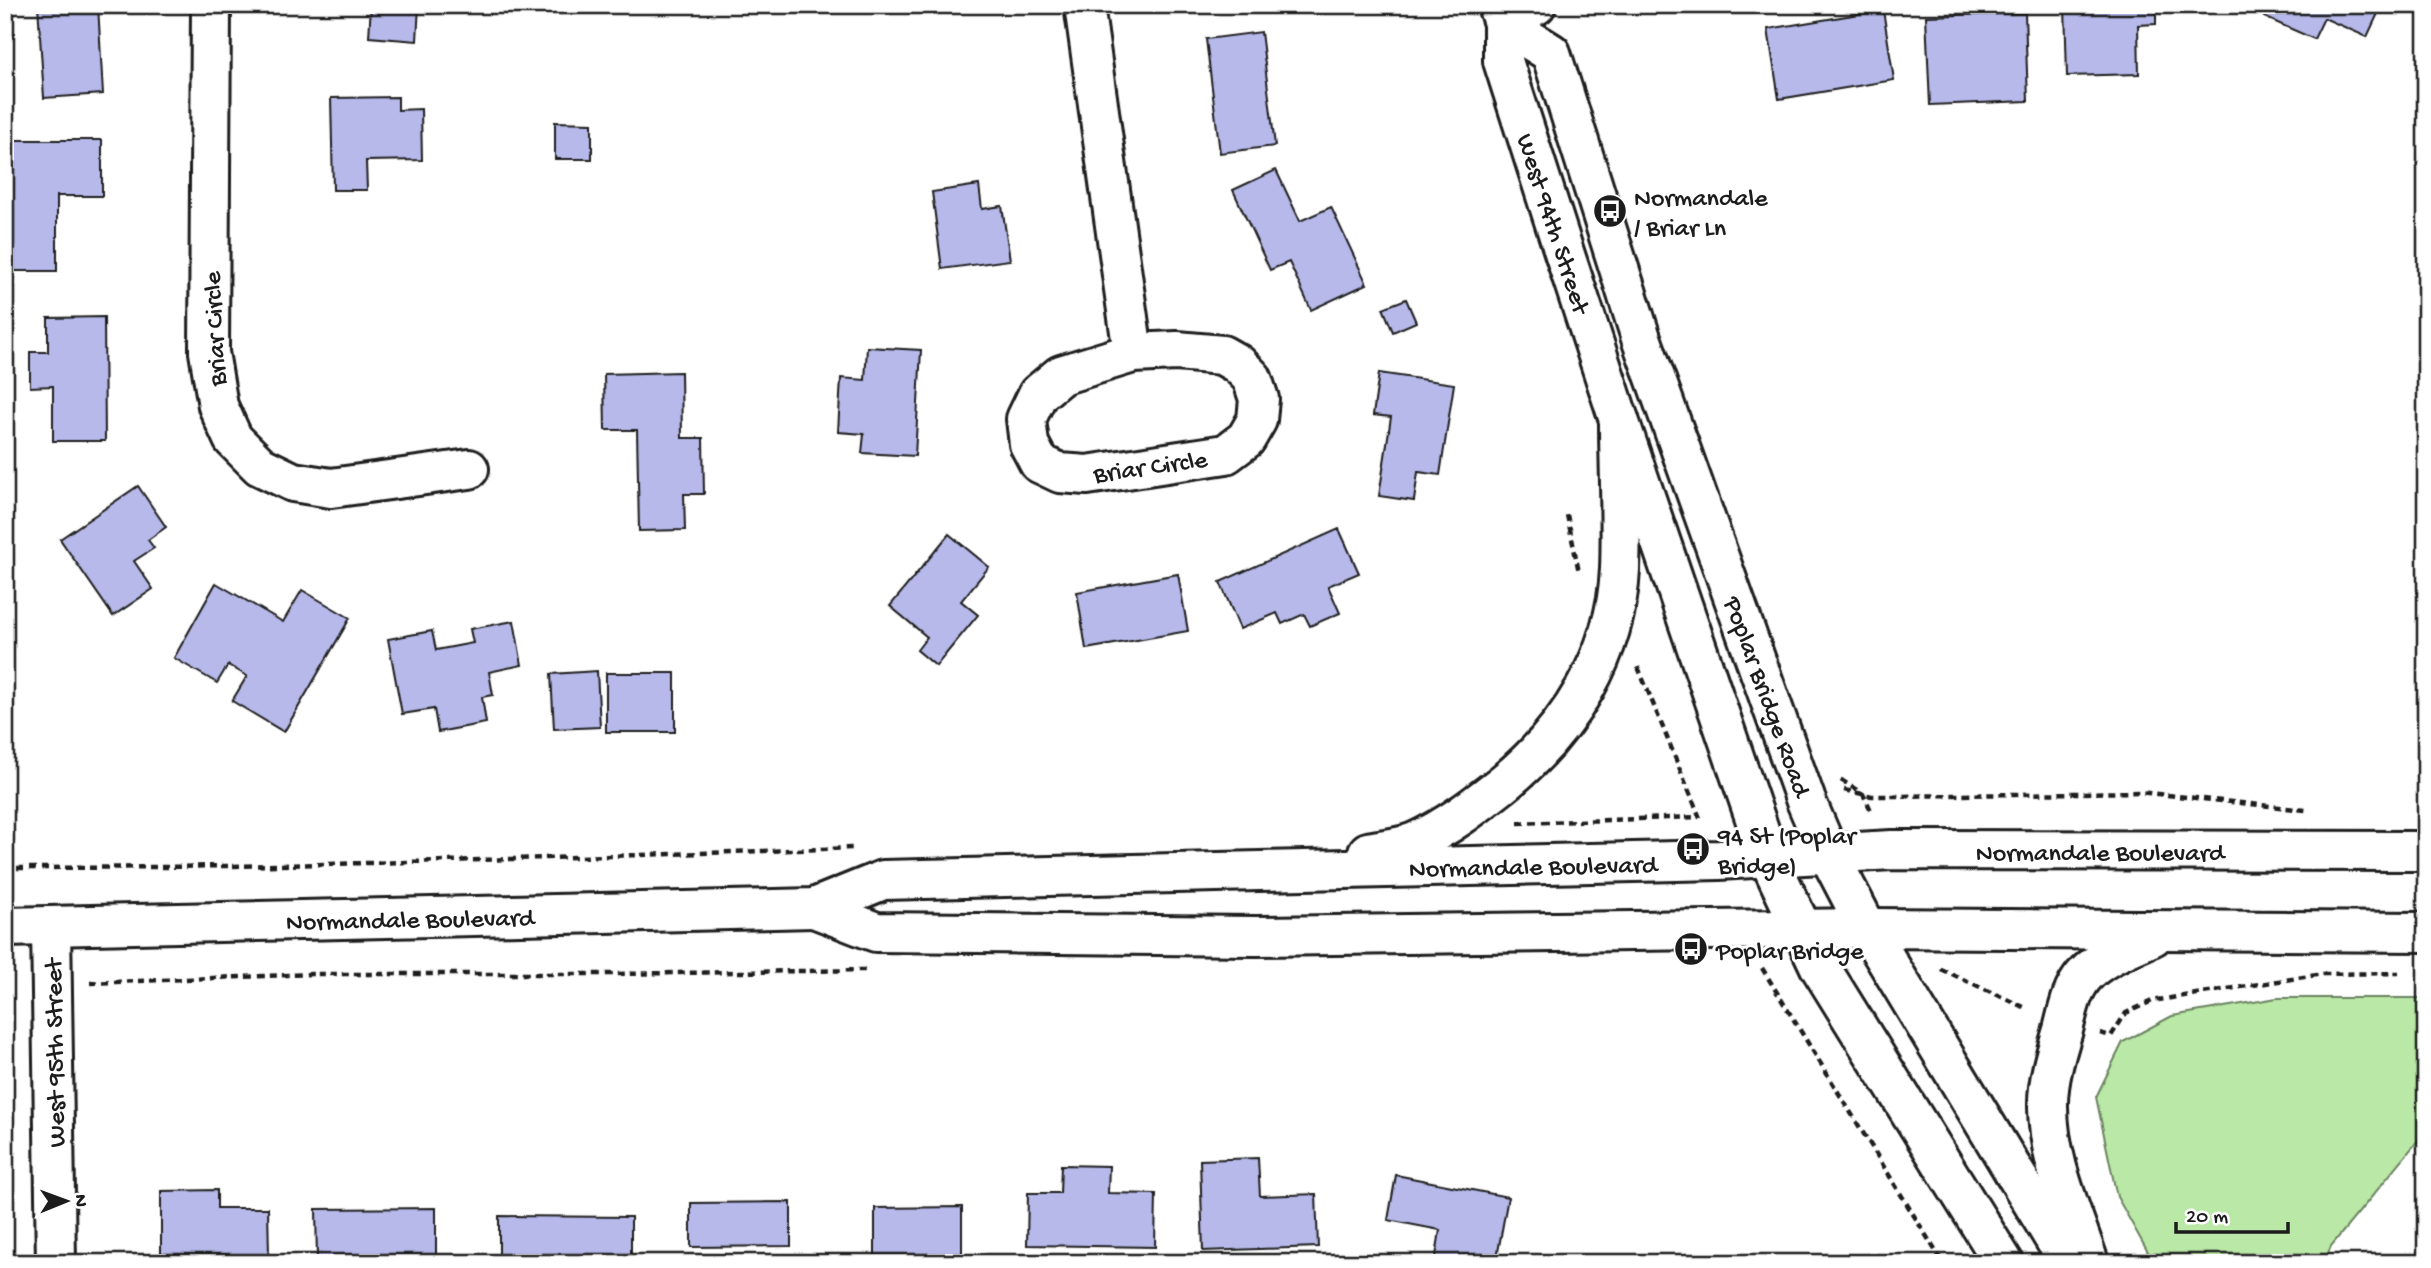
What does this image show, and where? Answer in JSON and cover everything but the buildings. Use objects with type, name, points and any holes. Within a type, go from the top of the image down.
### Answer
[{"type":"main road","name":"Briar Circle","points":[[211,5],[209,352],[218,406],[233,439],[260,466],[293,482],[331,488],[470,469]]},
{"type":"main road","points":[[1084,5],[1133,353]]},
{"type":"main road","points":[[1500,14],[1536,5]]},
{"type":"main road","name":"West 94th Street","points":[[1500,14],[1550,53],[1665,406]]},
{"type":"main road","name":"West 94th Street","points":[[1500,14],[1503,61],[1619,420]]},
{"type":"main road","name":"Briar Circle","points":[[1177,351],[1222,355],[1238,364],[1252,378],[1259,399],[1256,420],[1246,439],[1226,454],[1087,475],[1060,473],[1039,463],[1029,444],[1026,419],[1038,394],[1060,375],[1133,353],[1177,351]]},
{"type":"main road","name":"Poplar Bridge Road","points":[[1665,406],[1805,802],[1829,855],[1867,928],[2069,1263]]},
{"type":"main road","points":[[1288,870],[1414,842],[1462,814],[1508,779],[1542,748],[1574,707],[1601,659],[1613,615],[1620,571],[1619,420]]},
{"type":"main road","name":"Poplar Bridge Road","points":[[1619,420],[1769,859],[1820,967],[2004,1263]]},
{"type":"main road","name":"Normandale Boulevard","points":[[5,927],[814,908],[883,880],[1769,859],[1892,850],[2426,851]]},
{"type":"main road","name":"Normandale Boulevard","points":[[814,908],[876,932],[1255,936],[1867,928],[2426,932]]},
{"type":"main road","name":"West 95th Street","points":[[51,926],[56,1263]]},
{"type":"main road","points":[[2089,1263],[2060,1178],[2049,1129],[2048,1100],[2060,1040],[2072,996],[2084,977],[2113,954],[2163,932]]},
{"type":"path","points":[[1835,770],[1841,780],[1863,794],[1892,850]]},
{"type":"path","points":[[1805,802],[1844,790],[1898,796],[2139,792],[2316,811]]},
{"type":"path","points":[[1462,814],[1492,823],[1699,817]]},
{"type":"path","points":[[5,869],[301,864],[864,848]]},
{"type":"path","points":[[1927,930],[1943,970]]},
{"type":"green space","points":[[2277,998],[2426,998],[2426,1131],[2331,1246],[2324,1263],[2154,1263],[2117,1197],[2096,1097],[2123,1042],[2172,1016]]},
{"type":"place","name":"Normandale / Briar Ln","points":[[1610,211]]},
{"type":"place","name":"94 St (Poplar Bridge)","points":[[1693,849]]},
{"type":"place","name":"Poplar Bridge","points":[[1691,949]]}]
